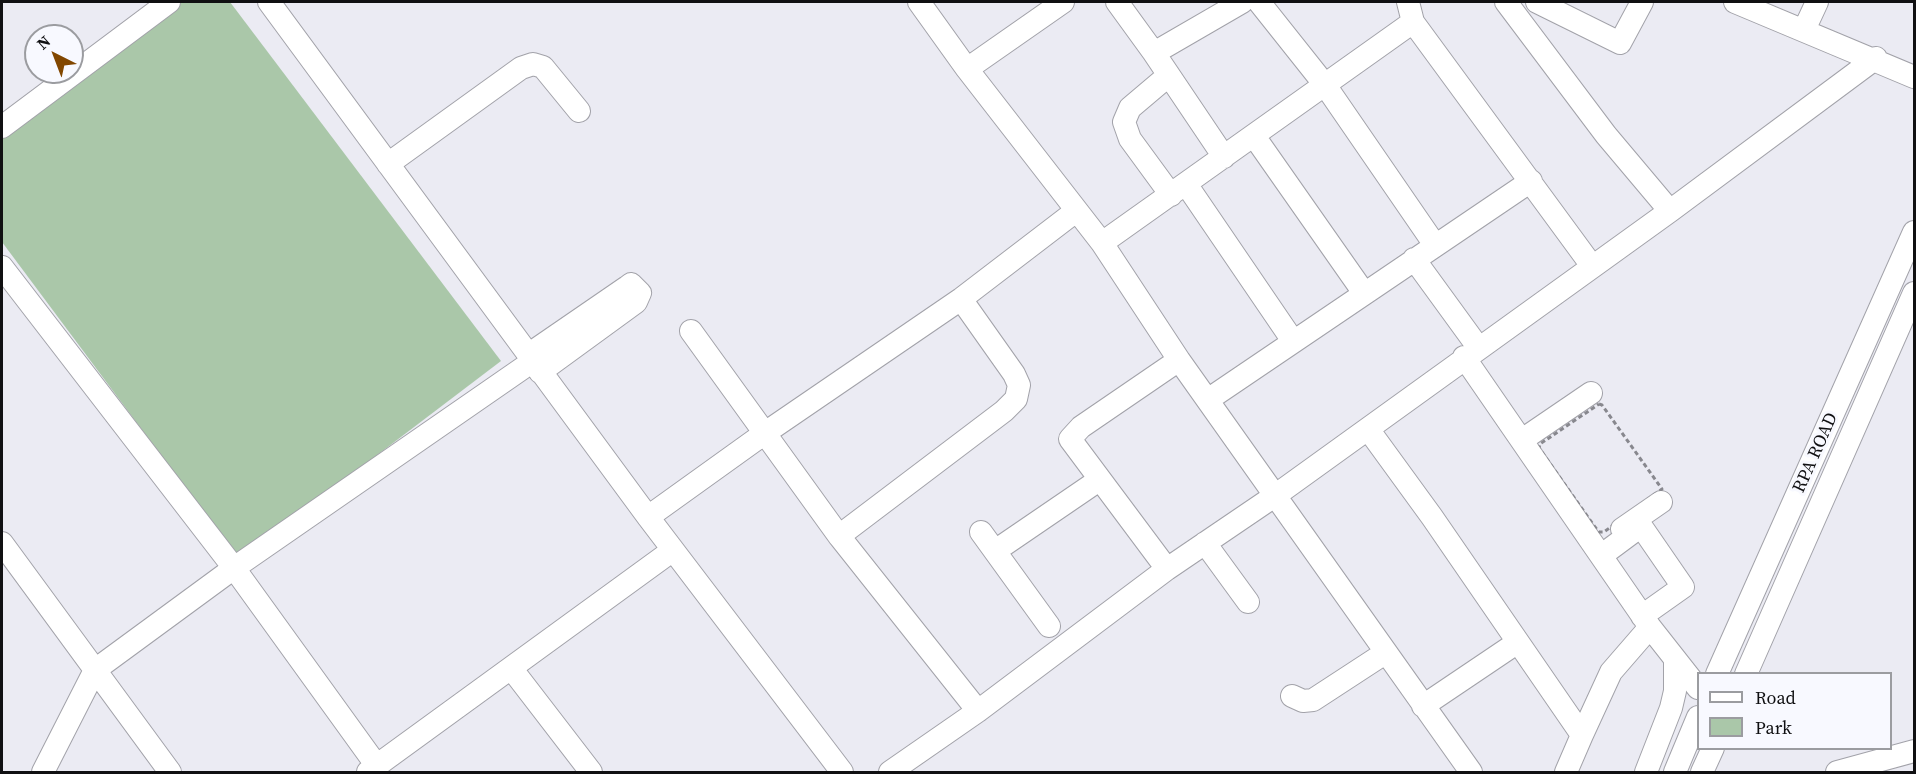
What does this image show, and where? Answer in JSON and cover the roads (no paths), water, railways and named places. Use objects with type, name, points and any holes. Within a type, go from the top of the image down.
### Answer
[{"type":"street","points":[[2,127],[169,2]]},
{"type":"street","points":[[269,2],[648,518],[842,772]]},
{"type":"street","points":[[919,2],[967,69],[1102,243],[1179,360],[1209,399],[1385,653],[1472,772]]},
{"type":"street","points":[[967,69],[1063,2]]},
{"type":"street","points":[[1117,2],[1224,157]]},
{"type":"street","points":[[1154,53],[1242,2]]},
{"type":"street","points":[[1259,2],[1325,85],[1435,245]]},
{"type":"street","points":[[1506,2],[1606,135],[1670,211]]},
{"type":"street","points":[[1546,4],[1620,43],[1642,2]]},
{"type":"street","points":[[1735,2],[1876,58],[1914,77]]},
{"type":"street","points":[[1804,30],[1817,2]]},
{"type":"street","points":[[1102,243],[1325,85],[1411,12],[1592,266]]},
{"type":"street","points":[[890,772],[978,711],[1167,569],[1276,495],[1471,352],[1670,211],[1876,58]]},
{"type":"street","points":[[388,164],[521,68],[533,64],[543,67],[579,111]]},
{"type":"street","points":[[1169,75],[1130,108],[1124,122],[1130,139],[1179,190],[1293,341]]},
{"type":"street","points":[[1254,136],[1364,293]]},
{"type":"street","points":[[1209,399],[1531,181]]},
{"type":"street","points":[[648,518],[765,433],[961,299],[1076,211]]},
{"type":"street","name":"RPA ROAD","points":[[1718,672],[1914,232]]},
{"type":"street","points":[[1414,259],[1471,352],[1646,622],[1697,686]]},
{"type":"street","points":[[2,267],[234,568],[373,769],[673,550]]},
{"type":"street","points":[[1747,672],[1912,298],[1887,294]]},
{"type":"street","points":[[839,536],[1004,411],[1016,399],[1018,385],[1014,374],[961,299]]},
{"type":"street","points":[[691,331],[839,536],[978,711]]},
{"type":"street","points":[[1167,569],[1070,439],[1081,427],[1179,360]]},
{"type":"street","points":[[43,772],[95,670],[234,568],[534,363]]},
{"type":"street","points":[[1530,444],[1591,393]]},
{"type":"street","points":[[1368,429],[1582,735]]},
{"type":"street","points":[[995,551],[1099,480]]},
{"type":"street","points":[[1599,551],[1638,523],[1660,502]]},
{"type":"street","points":[[1566,772],[1611,672],[1646,622],[1683,587],[1638,523]]},
{"type":"street","points":[[981,532],[1049,626]]},
{"type":"street","points":[[2,543],[170,772]]},
{"type":"street","points":[[1205,543],[1248,602]]},
{"type":"street","points":[[1423,706],[1518,642]]},
{"type":"street","points":[[1292,696],[1303,701],[1313,700],[1385,653]]},
{"type":"street","points":[[1646,772],[1671,708],[1675,691],[1675,660]]},
{"type":"street","points":[[511,668],[591,772]]},
{"type":"street","points":[[1675,772],[1697,719]]},
{"type":"street","points":[[1702,772],[1712,750]]},
{"type":"street","points":[[1838,772],[1914,752]]}]
